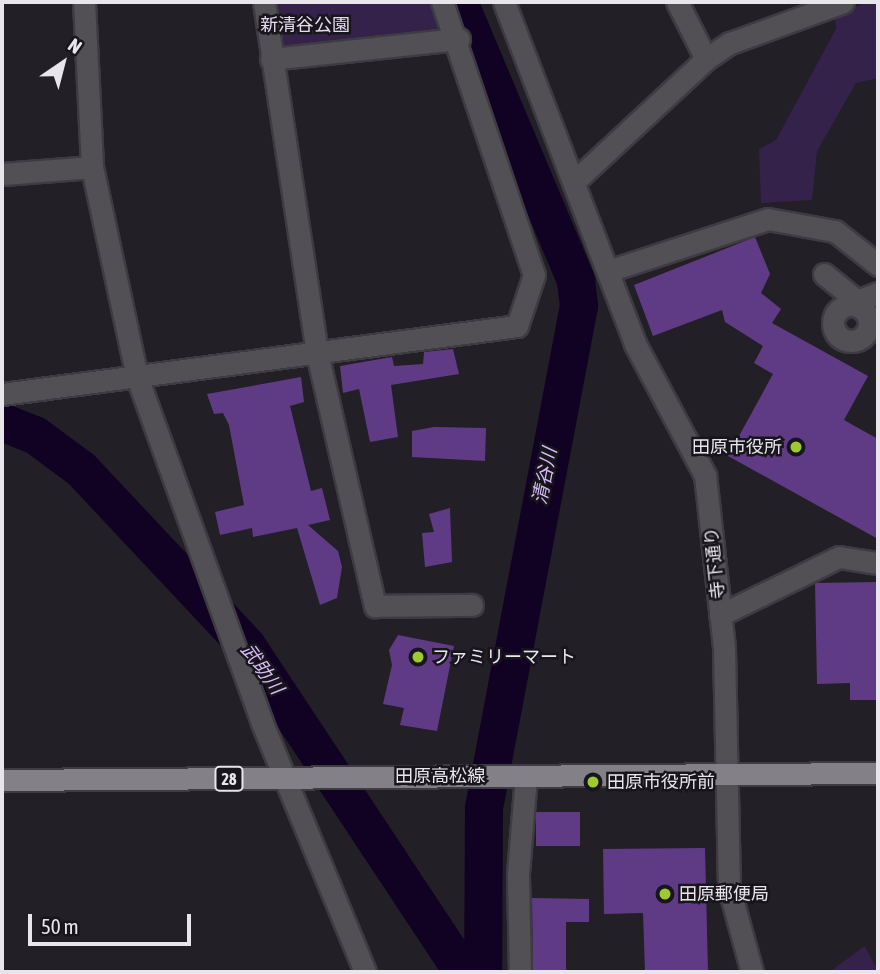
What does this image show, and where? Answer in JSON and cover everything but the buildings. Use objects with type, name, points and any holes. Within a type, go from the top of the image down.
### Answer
[{"type":"main road","name":"田原高松線","points":[[2,780],[288,779],[456,774],[521,776],[724,772],[878,773]]},
{"type":"street","points":[[84,2],[92,167],[137,376],[288,779],[365,972]]},
{"type":"street","points":[[264,2],[317,354],[376,606],[472,606]]},
{"type":"street","points":[[2,394],[517,326],[534,275],[458,39],[442,2]]},
{"type":"street","name":"寺下通り","points":[[504,2],[577,179],[635,344],[705,475],[720,615],[729,888],[752,972]]},
{"type":"street","points":[[677,2],[706,59]]},
{"type":"street","points":[[577,179],[706,59],[730,43],[844,2]]},
{"type":"street","points":[[271,59],[458,39]]},
{"type":"street","points":[[2,174],[92,167]]},
{"type":"street","points":[[608,271],[768,219],[835,231],[878,265]]},
{"type":"street","points":[[824,274],[848,304],[860,307],[870,322],[862,338],[845,340]]},
{"type":"street","points":[[878,293],[848,304],[834,327],[855,347],[878,343]]},
{"type":"street","points":[[720,615],[839,557],[878,563]]},
{"type":"street","points":[[520,972],[518,873],[521,776]]},
{"type":"green space","name":"新清谷公園","points":[[276,2],[434,2],[443,35],[291,49],[283,45]]},
{"type":"green space","points":[[867,2],[878,2],[878,78],[856,83],[817,151],[812,200],[761,203],[759,149],[776,140],[836,29],[835,16]]},
{"type":"green space","points":[[865,946],[878,972],[831,972],[836,967]]},
{"type":"waterway","name":"清谷川","points":[[459,2],[576,281],[579,306],[484,808],[483,972]]},
{"type":"waterway","name":"武助川","points":[[2,422],[35,435],[81,469],[247,646],[463,972]]},
{"type":"place","name":"田原市役所","points":[[796,447]]},
{"type":"place","name":"ファミリーマート","points":[[418,657]]},
{"type":"place","name":"田原市役所前","points":[[593,782]]},
{"type":"place","name":"田原郵便局","points":[[665,894]]}]
